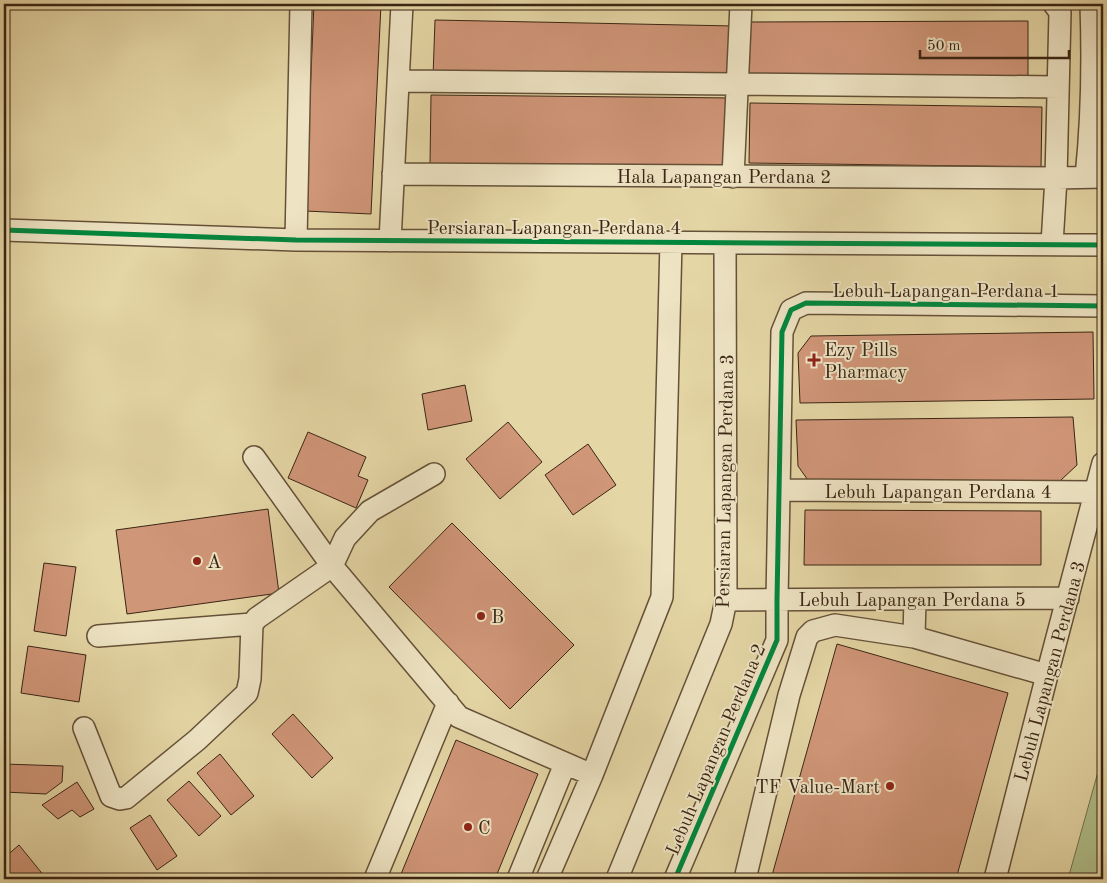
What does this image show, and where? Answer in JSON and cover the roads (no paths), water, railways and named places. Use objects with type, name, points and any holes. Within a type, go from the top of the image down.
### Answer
[{"type":"street","points":[[296,240],[301,4]]},
{"type":"street","points":[[390,241],[402,4]]},
{"type":"street","points":[[734,177],[741,4]]},
{"type":"street","points":[[1052,244],[1056,178],[1060,12],[1054,4]]},
{"type":"street","points":[[1091,4],[1097,61],[1088,154],[1094,177]]},
{"type":"street","points":[[398,81],[1058,87]]},
{"type":"street","name":"Hala Lapangan Perdana 2","points":[[393,174],[734,177],[1094,177]]},
{"type":"street","name":"Persiaran Lapangan Perdana 4","points":[[4,230],[296,240],[1103,245]]},
{"type":"street","points":[[547,879],[592,775],[662,597],[671,242]]},
{"type":"street","name":"Persiaran Lapangan Perdana 3","points":[[617,879],[721,624],[726,600],[725,243]]},
{"type":"street","name":"Lebuh Lapangan Perdana 1","points":[[791,310],[806,303],[1103,306]]},
{"type":"street","name":"Lebuh Lapangan Perdana 2","points":[[678,878],[777,640],[776,600],[782,332],[791,310]]},
{"type":"street","points":[[254,457],[332,566],[459,717],[592,775]]},
{"type":"street","name":"Lebuh Lapangan Perdana 3","points":[[995,879],[1103,463]]},
{"type":"street","points":[[84,728],[111,796],[120,799],[126,798],[197,740],[247,693],[250,678],[252,624],[257,618],[332,566],[345,538],[370,512],[434,474]]},
{"type":"street","name":"Lebuh Lapangan Perdana 4","points":[[779,490],[1096,492]]},
{"type":"street","name":"Lebuh Lapangan Perdana 5","points":[[726,600],[1068,598]]},
{"type":"street","points":[[914,637],[915,599]]},
{"type":"street","points":[[98,636],[252,624]]},
{"type":"street","points":[[745,879],[789,696],[807,637],[814,630],[835,625],[914,637],[1047,674]]},
{"type":"street","points":[[376,879],[448,704]]},
{"type":"street","points":[[518,879],[565,764]]},
{"type":"place","name":"Ezy Pills Pharmacy","points":[[814,360]]},
{"type":"place","name":"A","points":[[197,561]]},
{"type":"place","name":"B","points":[[481,616]]},
{"type":"place","name":"TF Value-Mart","points":[[890,786]]},
{"type":"place","name":"C","points":[[468,827]]}]
